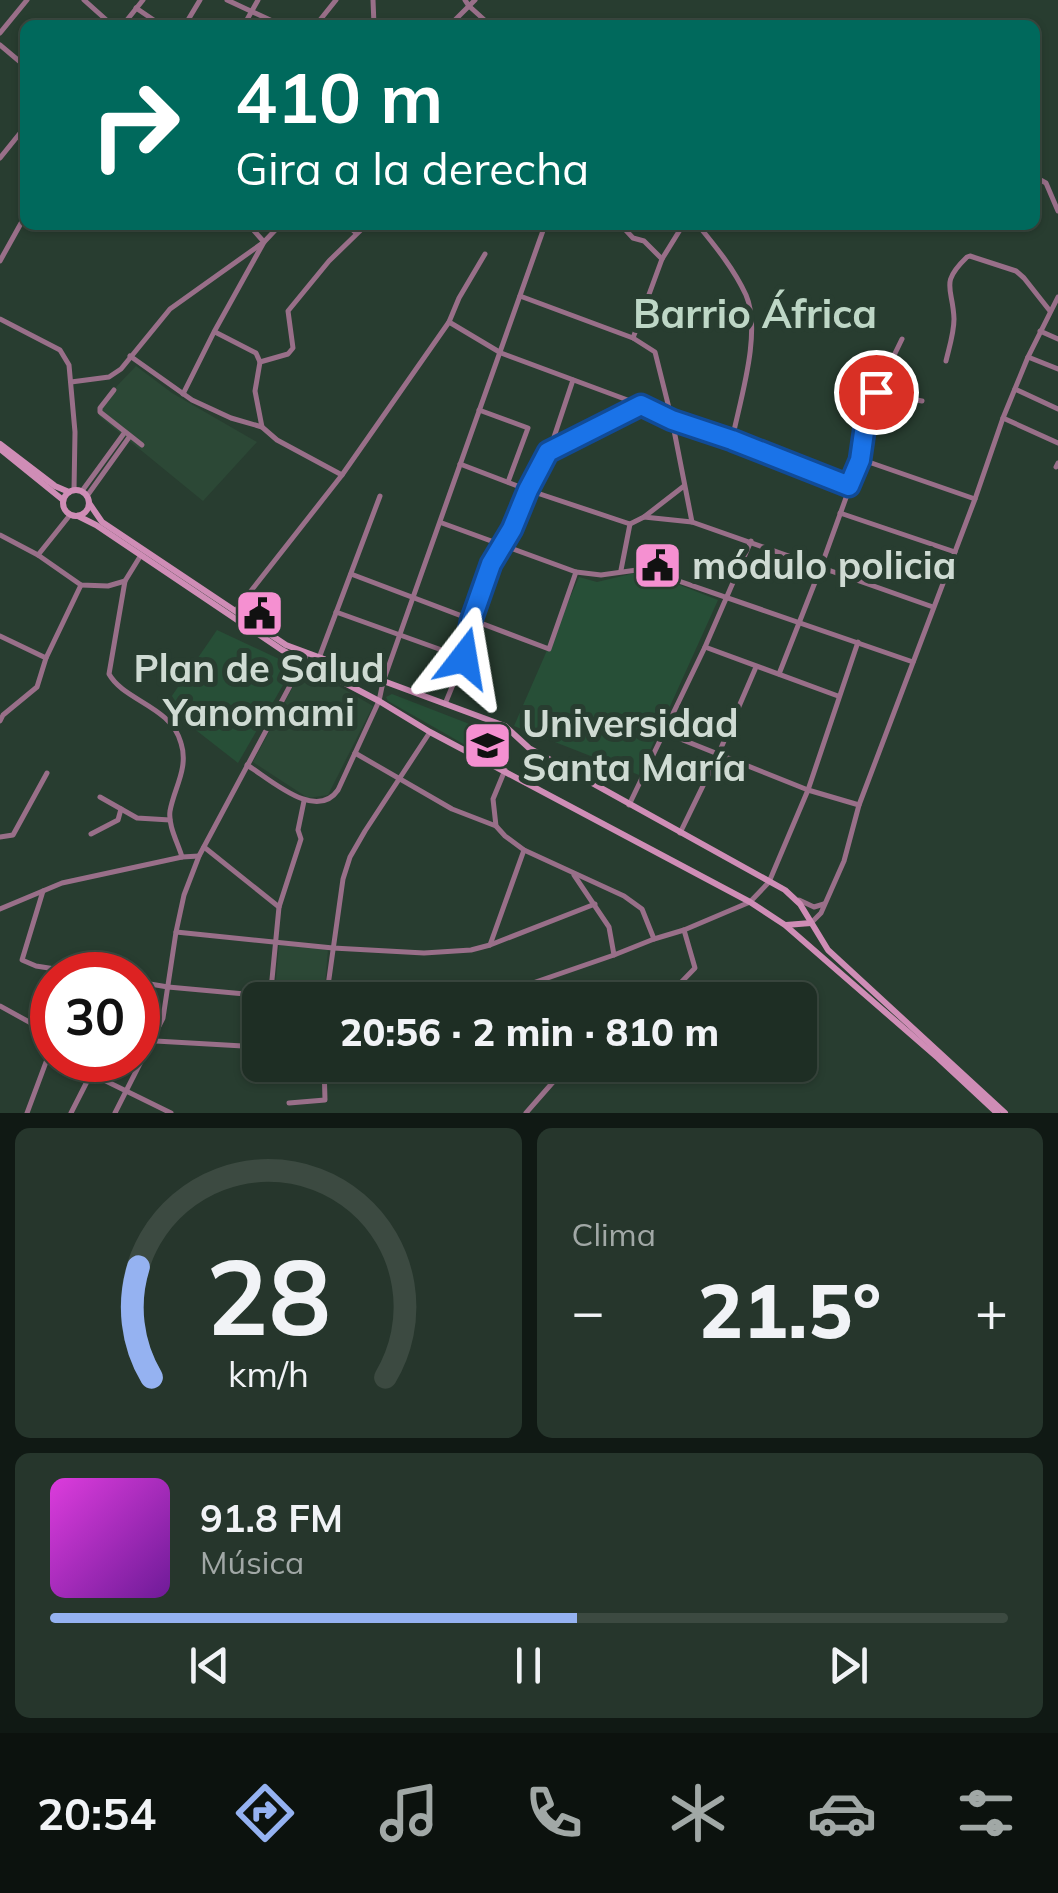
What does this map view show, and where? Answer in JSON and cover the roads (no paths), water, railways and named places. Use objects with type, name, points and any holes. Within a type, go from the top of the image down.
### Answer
[{"type":"main road","points":[[0,446],[55,486],[80,494],[102,522],[232,614]]},
{"type":"main road","points":[[0,446],[63,500],[64,508],[232,614],[430,732],[750,902],[785,925],[997,1113]]},
{"type":"main road","points":[[63,500],[80,494]]},
{"type":"main road","points":[[74,515],[87,510],[80,494]]},
{"type":"main road","points":[[305,657],[319,658],[505,726],[529,748],[796,898],[828,950],[1005,1113]]},
{"type":"main road","points":[[798,926],[805,918],[804,910]]},
{"type":"main road","points":[[785,925],[811,923]]},
{"type":"street","points":[[0,33],[27,0]]},
{"type":"street","points":[[84,0],[106,20]]},
{"type":"street","points":[[127,20],[143,0]]},
{"type":"street","points":[[227,0],[270,20]]},
{"type":"street","points":[[247,20],[258,0]]},
{"type":"street","points":[[320,20],[336,0]]},
{"type":"street","points":[[467,3],[475,0]]},
{"type":"street","points":[[136,8],[154,20]]},
{"type":"street","points":[[0,45],[20,62]]},
{"type":"street","points":[[0,158],[20,133]]},
{"type":"street","points":[[1040,180],[1046,183],[1058,210]]},
{"type":"street","points":[[0,260],[20,225]]},
{"type":"street","points":[[253,230],[264,242]]},
{"type":"street","points":[[72,382],[110,377],[121,369],[170,309],[275,230]]},
{"type":"street","points":[[353,230],[356,233]]},
{"type":"street","points":[[260,362],[288,354],[293,348],[288,310],[360,230]]},
{"type":"street","points":[[247,765],[304,801],[323,802],[333,796],[379,702],[544,230]]},
{"type":"street","points":[[626,230],[662,259]]},
{"type":"street","points":[[633,338],[662,259],[680,230]]},
{"type":"street","points":[[702,230],[725,258],[747,298],[751,318],[752,338],[732,440]]},
{"type":"street","points":[[183,394],[264,242]]},
{"type":"street","points":[[232,614],[342,474],[449,322],[485,254]]},
{"type":"street","points":[[946,361],[954,322],[950,276],[970,256],[1016,271],[1050,311]]},
{"type":"street","points":[[520,296],[633,338],[656,352],[692,522]]},
{"type":"street","points":[[811,923],[816,920],[844,861],[858,805],[976,500],[1003,418],[1058,296]]},
{"type":"street","points":[[0,319],[60,350],[70,365],[80,494]]},
{"type":"street","points":[[449,322],[501,353],[849,486]]},
{"type":"street","points":[[1040,331],[1058,339]]},
{"type":"street","points":[[214,332],[256,353],[260,362],[256,392],[262,427]]},
{"type":"street","points":[[779,674],[860,460],[867,411],[902,339]]},
{"type":"street","points":[[130,356],[183,394],[231,418],[262,427],[277,440],[342,474]]},
{"type":"street","points":[[1028,358],[1058,370]]},
{"type":"street","points":[[444,704],[464,658],[471,621],[491,564],[548,452],[573,380]]},
{"type":"street","points":[[1015,389],[1058,409]]},
{"type":"street","points":[[114,390],[100,412],[142,445]]},
{"type":"street","points":[[876,392],[922,400]]},
{"type":"street","points":[[548,452],[641,405]]},
{"type":"street","points":[[479,410],[528,428],[508,482]]},
{"type":"street","points":[[1003,418],[1058,443]]},
{"type":"street","points":[[80,494],[128,434]]},
{"type":"street","points":[[860,460],[976,500]]},
{"type":"street","points":[[460,464],[630,524],[644,518],[684,486]]},
{"type":"street","points":[[319,658],[380,496]]},
{"type":"street","points":[[840,513],[956,552]]},
{"type":"street","points":[[38,555],[74,515]]},
{"type":"street","points":[[644,518],[692,522],[934,606]]},
{"type":"street","points":[[441,523],[576,572],[601,575],[644,569],[913,662]]},
{"type":"street","points":[[621,570],[630,524]]},
{"type":"street","points":[[0,534],[81,585],[108,586],[125,580]]},
{"type":"street","points":[[628,805],[751,541]]},
{"type":"street","points":[[141,555],[125,580],[109,674],[114,682],[162,715],[182,742],[180,784],[170,809],[182,857]]},
{"type":"street","points":[[351,574],[549,649],[576,572]]},
{"type":"street","points":[[0,721],[37,687],[46,658],[81,585]]},
{"type":"street","points":[[336,612],[464,658]]},
{"type":"street","points":[[0,636],[46,658]]},
{"type":"street","points":[[536,982],[684,930],[750,902],[769,882],[808,790],[858,642]]},
{"type":"street","points":[[704,646],[839,696]]},
{"type":"street","points":[[160,1023],[184,895],[199,856],[305,657]]},
{"type":"street","points":[[680,833],[756,667]]},
{"type":"street","points":[[328,982],[343,879],[350,858],[430,732]]},
{"type":"street","points":[[663,732],[808,790],[858,805]]},
{"type":"street","points":[[355,753],[452,808],[496,826],[524,850],[624,896],[642,909],[654,939]]},
{"type":"street","points":[[496,826],[493,798],[505,770]]},
{"type":"street","points":[[0,837],[13,835],[47,772]]},
{"type":"street","points":[[100,797],[137,818],[170,820]]},
{"type":"street","points":[[273,982],[279,907],[301,839],[298,830],[304,801]]},
{"type":"street","points":[[91,834],[118,820],[122,810]]},
{"type":"street","points":[[204,847],[279,907]]},
{"type":"street","points":[[490,945],[524,850]]},
{"type":"street","points":[[0,909],[62,883],[199,856]]},
{"type":"street","points":[[572,872],[609,928],[614,955]]},
{"type":"street","points":[[30,963],[22,960],[43,891]]},
{"type":"street","points":[[796,898],[814,906],[824,904]]},
{"type":"street","points":[[176,932],[332,948],[471,950],[595,904]]},
{"type":"street","points":[[681,982],[695,968],[684,930]]},
{"type":"street","points":[[160,986],[242,995]]},
{"type":"street","points":[[0,1006],[30,1021]]},
{"type":"street","points":[[160,1041],[242,1046]]},
{"type":"street","points":[[27,1113],[40,1082]]},
{"type":"street","points":[[71,1113],[87,1082]]},
{"type":"street","points":[[107,1082],[168,1112]]},
{"type":"street","points":[[115,1113],[131,1082]]},
{"type":"street","points":[[289,1103],[326,1100],[325,1082]]},
{"type":"street","points":[[526,1113],[553,1082]]},
{"type":"place","name":"módulo policia","points":[[657,565]]},
{"type":"place","name":"Plan de Salud Yanomami","points":[[259,614]]},
{"type":"place","name":"Universidad Santa María","points":[[487,745]]},
{"type":"district","name":"Barrio África","points":[[755,313]]}]
